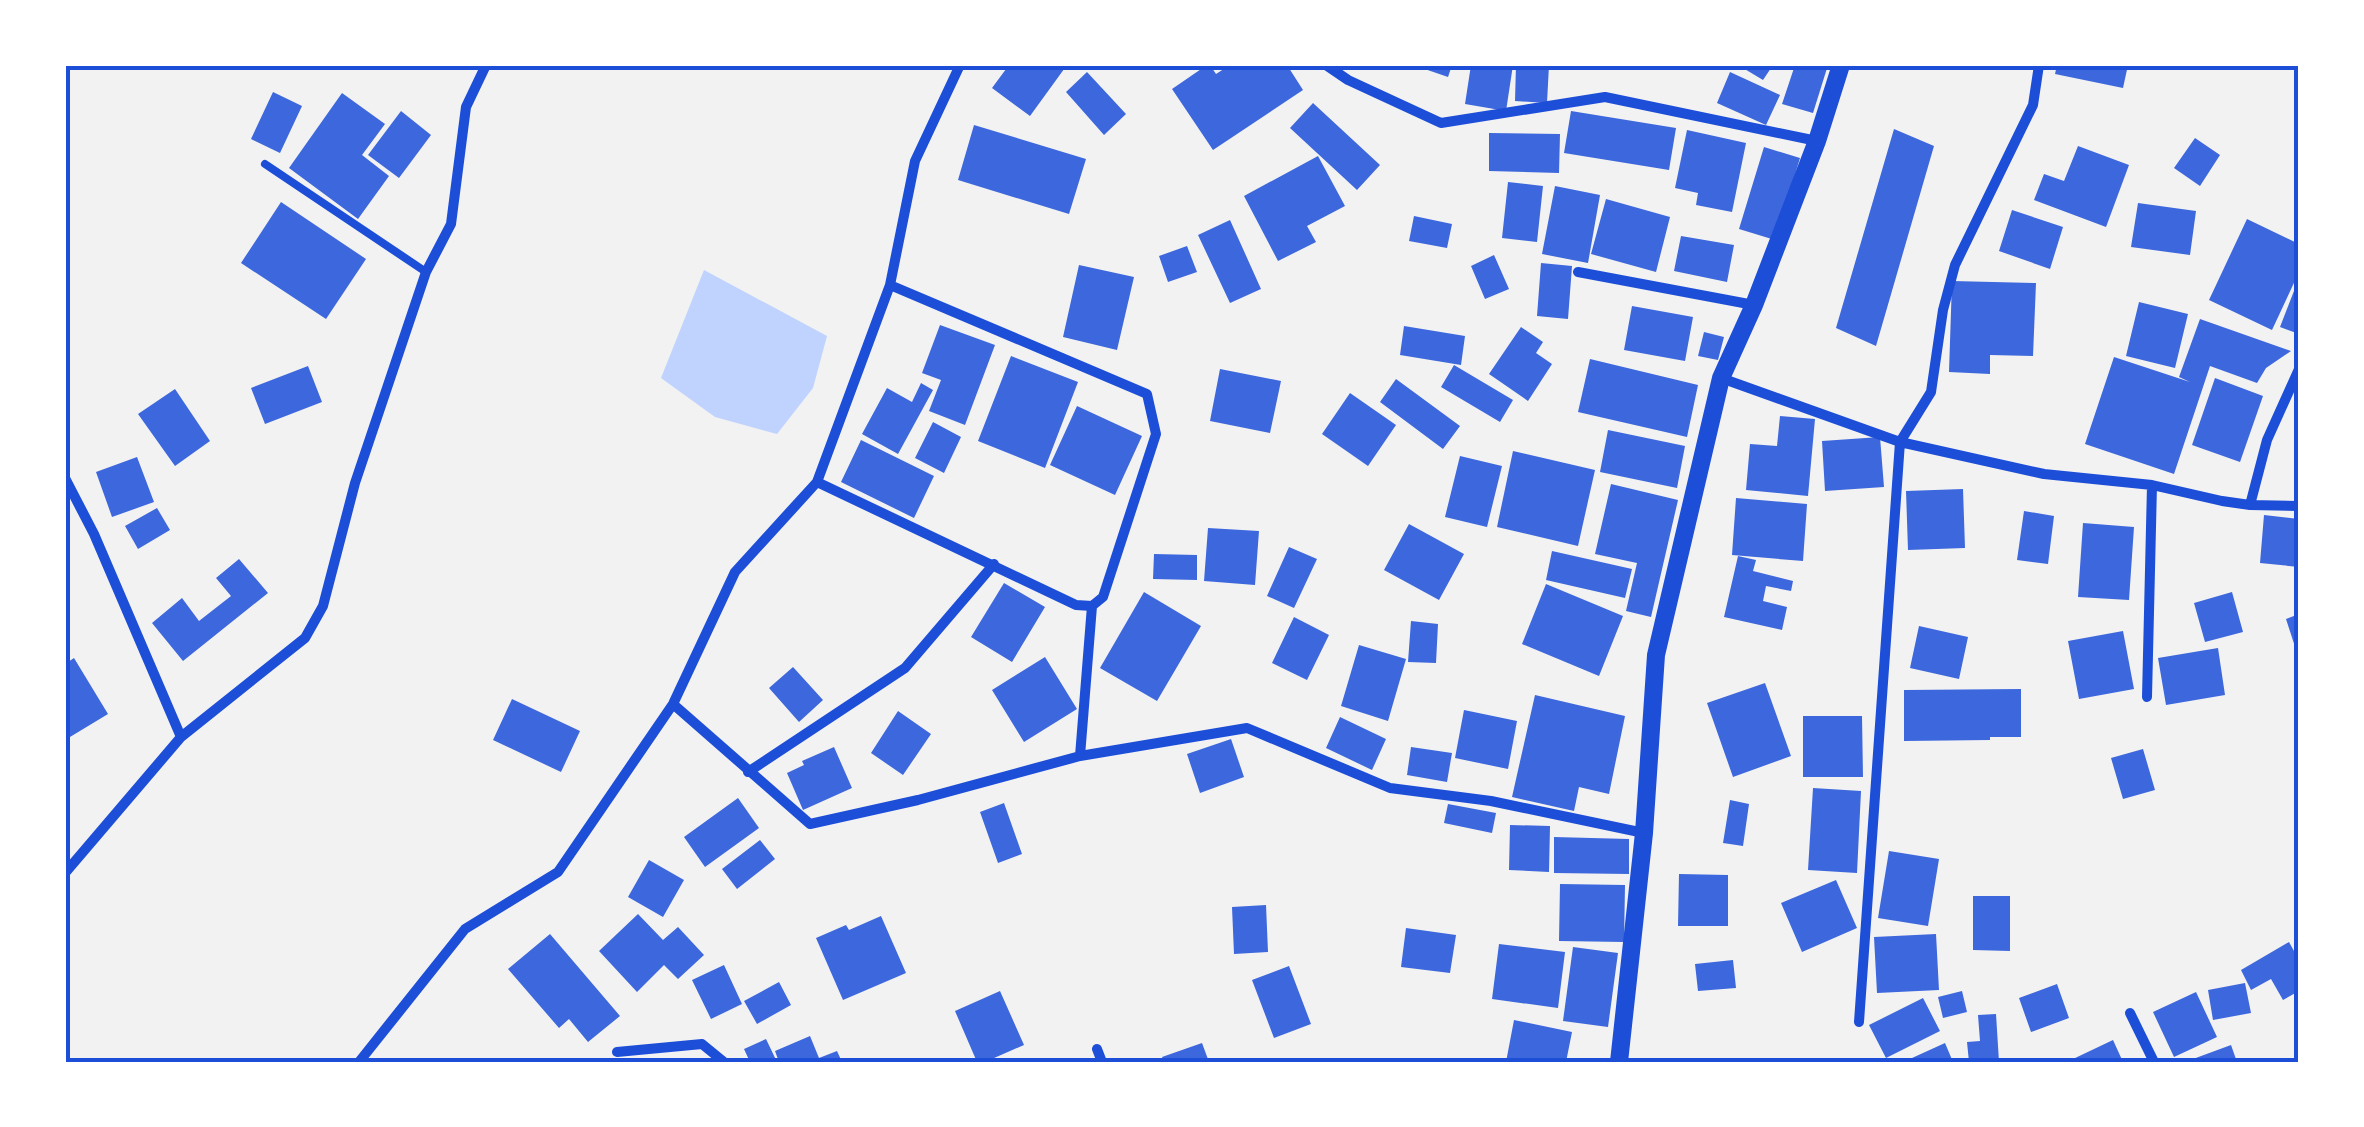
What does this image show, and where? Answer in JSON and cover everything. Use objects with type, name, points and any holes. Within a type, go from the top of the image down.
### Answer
[{"type":"street","points":[[65,874],[181,737],[306,638],[324,606],[356,483],[426,272],[452,224],[466,107],[486,65]]},
{"type":"street","points":[[359,1062],[464,929],[558,872],[673,704],[735,572],[817,482],[890,285],[915,161],[960,65]]},
{"type":"street","points":[[1326,65],[1348,80],[1440,123],[1605,97],[1817,141]]},
{"type":"street","points":[[1619,1062],[1644,833],[1656,655],[1722,378],[1817,141],[1841,65]]},
{"type":"street","points":[[1859,1022],[1900,442],[1931,392],[1942,310],[1955,264],[2033,105],[2039,65]]},
{"type":"street","points":[[1578,272],[1754,305]]},
{"type":"street","points":[[890,285],[1147,394],[1156,434],[1103,596],[1092,606],[1080,756]]},
{"type":"street","points":[[2250,505],[2267,440],[2299,369]]},
{"type":"street","points":[[1722,378],[1900,442],[2044,474],[2152,485],[2250,505],[2299,506]]},
{"type":"street","points":[[65,478],[94,534],[181,737]]},
{"type":"street","points":[[817,482],[1076,605],[1092,606]]},
{"type":"street","points":[[2148,697],[2152,485]]},
{"type":"street","points":[[748,772],[905,668],[994,564]]},
{"type":"street","points":[[673,704],[810,824],[918,800],[1080,756],[1246,728],[1390,788],[1491,801],[1644,833]]},
{"type":"street","points":[[2130,1014],[2154,1062]]},
{"type":"street","points":[[617,1052],[702,1044],[724,1062]]},
{"type":"street","points":[[1097,1049],[1102,1062]]},
{"type":"lane","points":[[265,164],[426,272]]},
{"type":"water","points":[[704,270],[827,336],[813,388],[777,434],[715,417],[661,378]]},
{"type":"building","points":[[1009,65],[1067,65],[1030,116],[992,88]]},
{"type":"building","points":[[1207,65],[1216,74],[1230,65],[1287,65],[1303,90],[1213,150],[1172,89]]},
{"type":"building","points":[[1413,65],[1452,65],[1448,77]]},
{"type":"building","points":[[1471,65],[1513,65],[1506,111],[1465,104]]},
{"type":"building","points":[[1516,65],[1549,65],[1547,103],[1515,101]]},
{"type":"building","points":[[1738,65],[1773,65],[1763,80]]},
{"type":"building","points":[[1795,65],[1828,65],[1813,113],[1782,104]]},
{"type":"building","points":[[2057,65],[2128,65],[2123,88],[2055,74]]},
{"type":"building","points":[[1087,72],[1126,114],[1104,135],[1066,92]]},
{"type":"building","points":[[1730,72],[1780,95],[1766,125],[1717,103]]},
{"type":"building","points":[[273,92],[302,106],[280,153],[251,139]]},
{"type":"building","points":[[342,93],[385,124],[362,155],[389,176],[358,219],[289,168]]},
{"type":"building","points":[[1313,103],[1380,165],[1357,190],[1290,128]]},
{"type":"building","points":[[401,111],[431,135],[399,178],[368,155]]},
{"type":"building","points":[[1571,111],[1676,128],[1669,170],[1564,153]]},
{"type":"building","points":[[974,125],[1086,159],[1069,214],[958,180]]},
{"type":"building","points":[[1894,129],[1934,146],[1876,346],[1836,328]]},
{"type":"building","points":[[1687,130],[1746,143],[1732,212],[1696,205],[1698,193],[1675,188]]},
{"type":"building","points":[[1489,133],[1560,134],[1559,173],[1489,171]]},
{"type":"building","points":[[2195,138],[2220,155],[2200,186],[2174,168]]},
{"type":"building","points":[[2078,146],[2129,165],[2106,227],[2034,200],[2044,174],[2064,181]]},
{"type":"building","points":[[1764,147],[1800,158],[1775,240],[1739,229]]},
{"type":"building","points":[[1318,156],[1345,206],[1307,226],[1316,242],[1278,261],[1244,196]]},
{"type":"building","points":[[1508,182],[1543,186],[1537,242],[1502,238]]},
{"type":"building","points":[[1555,186],[1600,195],[1588,263],[1542,254]]},
{"type":"building","points":[[1606,199],[1670,217],[1656,272],[1591,254]]},
{"type":"building","points":[[281,202],[366,259],[326,319],[241,263]]},
{"type":"building","points":[[2138,203],[2196,211],[2190,255],[2131,247]]},
{"type":"building","points":[[2012,210],[2063,227],[2050,269],[1999,251]]},
{"type":"building","points":[[1414,216],[1452,224],[1447,248],[1409,241]]},
{"type":"building","points":[[2247,219],[2299,244],[2299,272],[2272,330],[2209,300]]},
{"type":"building","points":[[1230,220],[1261,289],[1230,303],[1198,235]]},
{"type":"building","points":[[1681,236],[1734,245],[1727,282],[1674,271]]},
{"type":"building","points":[[1187,246],[1197,272],[1168,282],[1159,256]]},
{"type":"building","points":[[1494,255],[1509,289],[1485,299],[1471,266]]},
{"type":"building","points":[[1541,263],[1572,266],[1568,319],[1537,316]]},
{"type":"building","points":[[1079,265],[1134,277],[1117,350],[1063,337]]},
{"type":"building","points":[[2299,278],[2299,334],[2280,327]]},
{"type":"building","points":[[1952,281],[2036,283],[2033,356],[1990,355],[1990,374],[1949,372]]},
{"type":"building","points":[[2139,302],[2188,314],[2175,368],[2126,356]]},
{"type":"building","points":[[1632,306],[1693,317],[1685,361],[1624,350]]},
{"type":"building","points":[[2200,319],[2291,351],[2266,368],[2257,383],[2210,366],[2174,474],[2085,444],[2114,357],[2190,382],[2179,377]]},
{"type":"building","points":[[940,325],[995,345],[965,425],[929,411],[941,380],[922,373]]},
{"type":"building","points":[[1404,326],[1465,336],[1461,365],[1400,355]]},
{"type":"building","points":[[1521,327],[1543,342],[1536,353],[1552,364],[1528,401],[1489,374]]},
{"type":"building","points":[[1704,332],[1724,337],[1718,360],[1698,356]]},
{"type":"building","points":[[1011,356],[1078,382],[1045,468],[978,441]]},
{"type":"building","points":[[1590,359],[1698,385],[1687,437],[1578,412]]},
{"type":"building","points":[[1454,365],[1513,400],[1500,422],[1441,387]]},
{"type":"building","points":[[308,366],[322,402],[265,424],[251,388]]},
{"type":"building","points":[[1220,369],[1281,381],[1270,433],[1210,421]]},
{"type":"building","points":[[2215,378],[2263,396],[2240,462],[2192,445]]},
{"type":"building","points":[[1396,379],[1460,426],[1443,449],[1380,402]]},
{"type":"building","points":[[921,383],[933,390],[898,454],[862,434],[887,388],[912,402]]},
{"type":"building","points":[[175,389],[210,441],[175,466],[138,414]]},
{"type":"building","points":[[1350,393],[1396,425],[1368,466],[1322,434]]},
{"type":"building","points":[[1077,406],[1142,436],[1115,495],[1050,465]]},
{"type":"building","points":[[1780,416],[1815,419],[1808,496],[1746,490],[1750,444],[1777,446]]},
{"type":"building","points":[[933,422],[961,437],[944,473],[915,458]]},
{"type":"building","points":[[1608,430],[1685,446],[1677,488],[1600,472]]},
{"type":"building","points":[[1880,437],[1884,487],[1825,491],[1822,441]]},
{"type":"building","points":[[861,440],[934,476],[914,518],[841,482]]},
{"type":"building","points":[[1513,451],[1595,470],[1578,546],[1497,527]]},
{"type":"building","points":[[1460,456],[1502,466],[1487,527],[1445,517]]},
{"type":"building","points":[[137,457],[154,502],[112,517],[96,472]]},
{"type":"building","points":[[1611,484],[1678,500],[1651,617],[1626,611],[1637,563],[1595,554]]},
{"type":"building","points":[[1963,489],[1965,548],[1908,550],[1906,491]]},
{"type":"building","points":[[1736,498],[1807,504],[1803,561],[1732,555]]},
{"type":"building","points":[[157,508],[170,530],[138,549],[125,526]]},
{"type":"building","points":[[2024,511],[2054,516],[2048,564],[2017,560]]},
{"type":"building","points":[[2264,515],[2299,519],[2299,567],[2260,563]]},
{"type":"building","points":[[2083,523],[2134,527],[2129,600],[2078,597]]},
{"type":"building","points":[[1409,524],[1464,554],[1439,600],[1384,570]]},
{"type":"building","points":[[1208,528],[1259,531],[1255,585],[1204,581]]},
{"type":"building","points":[[1289,547],[1317,559],[1294,608],[1267,596]]},
{"type":"building","points":[[1552,551],[1632,569],[1625,598],[1546,580]]},
{"type":"building","points":[[1154,554],[1197,555],[1197,580],[1153,579]]},
{"type":"building","points":[[1738,556],[1756,560],[1753,571],[1793,581],[1791,591],[1766,586],[1763,601],[1787,607],[1782,630],[1724,617]]},
{"type":"building","points":[[239,559],[268,593],[183,661],[152,623],[182,598],[199,621],[231,596],[216,578]]},
{"type":"building","points":[[1004,583],[1045,607],[1012,662],[971,637]]},
{"type":"building","points":[[1546,584],[1623,616],[1599,676],[1522,644]]},
{"type":"building","points":[[1144,592],[1201,626],[1157,701],[1100,668]]},
{"type":"building","points":[[2232,592],[2243,632],[2205,642],[2194,603]]},
{"type":"building","points":[[2299,614],[2299,656],[2298,656],[2286,619]]},
{"type":"building","points":[[1294,617],[1329,635],[1307,680],[1272,663]]},
{"type":"building","points":[[1411,621],[1438,624],[1436,663],[1408,662]]},
{"type":"building","points":[[1919,626],[1968,637],[1959,679],[1910,668]]},
{"type":"building","points":[[2123,631],[2134,689],[2079,699],[2068,641]]},
{"type":"building","points":[[1359,645],[1406,659],[1388,721],[1341,706]]},
{"type":"building","points":[[2218,648],[2225,695],[2166,705],[2158,658]]},
{"type":"building","points":[[1045,657],[1077,709],[1024,742],[992,690]]},
{"type":"building","points":[[74,658],[108,714],[65,740],[65,664]]},
{"type":"building","points":[[793,667],[823,700],[799,722],[769,688]]},
{"type":"building","points":[[1765,683],[1791,756],[1733,777],[1707,703]]},
{"type":"building","points":[[2021,689],[2021,737],[1904,741],[1904,690]]},
{"type":"building","points":[[1535,695],[1625,716],[1609,794],[1579,787],[1574,811],[1512,797]]},
{"type":"building","points":[[512,699],[580,731],[561,772],[493,740]]},
{"type":"building","points":[[1464,710],[1517,721],[1508,769],[1455,758]]},
{"type":"building","points":[[898,711],[931,734],[903,775],[871,753]]},
{"type":"building","points":[[1803,716],[1862,716],[1863,777],[1803,777]]},
{"type":"building","points":[[1340,717],[1386,739],[1372,770],[1326,748]]},
{"type":"building","points":[[1231,739],[1244,777],[1200,793],[1187,754]]},
{"type":"building","points":[[834,747],[852,788],[803,810],[787,773],[804,765],[802,761]]},
{"type":"building","points":[[1411,747],[1452,753],[1447,782],[1407,775]]},
{"type":"building","points":[[2143,749],[2155,790],[2123,799],[2111,758]]},
{"type":"building","points":[[1813,788],[1861,791],[1857,873],[1808,870]]},
{"type":"building","points":[[738,798],[759,828],[705,867],[684,837]]},
{"type":"building","points":[[1730,800],[1749,804],[1743,846],[1723,843]]},
{"type":"building","points":[[1004,803],[1022,854],[998,863],[980,812]]},
{"type":"building","points":[[1448,804],[1496,813],[1492,833],[1444,823]]},
{"type":"building","points":[[1510,825],[1550,826],[1549,872],[1509,870]]},
{"type":"building","points":[[1554,837],[1629,839],[1629,874],[1554,873]]},
{"type":"building","points":[[760,840],[775,859],[737,889],[722,869]]},
{"type":"building","points":[[1889,851],[1939,859],[1928,926],[1878,918]]},
{"type":"building","points":[[649,860],[684,880],[663,917],[628,897]]},
{"type":"building","points":[[1679,874],[1728,875],[1728,926],[1678,926]]},
{"type":"building","points":[[1836,880],[1857,928],[1802,952],[1781,903]]},
{"type":"building","points":[[1560,884],[1625,885],[1624,942],[1559,941]]},
{"type":"building","points":[[1973,896],[2010,896],[2010,951],[1973,950]]},
{"type":"building","points":[[1266,905],[1268,952],[1234,954],[1232,907]]},
{"type":"building","points":[[638,914],[663,940],[678,927],[704,955],[678,979],[664,965],[637,992],[599,951]]},
{"type":"building","points":[[881,916],[906,973],[843,1000],[816,938],[846,925],[849,930]]},
{"type":"building","points":[[1406,928],[1456,935],[1450,973],[1401,967]]},
{"type":"building","points":[[550,934],[620,1016],[588,1042],[569,1019],[559,1028],[508,969]]},
{"type":"building","points":[[1936,934],[1939,990],[1877,993],[1874,937]]},
{"type":"building","points":[[2289,942],[2299,960],[2299,991],[2283,1000],[2271,979],[2251,990],[2241,970]]},
{"type":"building","points":[[1499,944],[1565,952],[1558,1008],[1492,999]]},
{"type":"building","points":[[1573,947],[1618,953],[1608,1027],[1563,1021]]},
{"type":"building","points":[[1733,960],[1736,988],[1698,991],[1695,964]]},
{"type":"building","points":[[724,965],[742,1004],[711,1019],[692,980]]},
{"type":"building","points":[[1289,966],[1311,1024],[1274,1038],[1252,980]]},
{"type":"building","points":[[779,982],[791,1005],[757,1024],[744,1001]]},
{"type":"building","points":[[2245,983],[2251,1013],[2213,1020],[2208,990]]},
{"type":"building","points":[[2057,984],[2069,1018],[2031,1032],[2019,998]]},
{"type":"building","points":[[1000,991],[1024,1045],[977,1062],[955,1011]]},
{"type":"building","points":[[1962,991],[1967,1012],[1943,1018],[1938,997]]},
{"type":"building","points":[[2196,992],[2217,1037],[2174,1057],[2153,1012]]},
{"type":"building","points":[[1923,998],[1940,1031],[1886,1058],[1869,1025]]},
{"type":"building","points":[[1996,1014],[1999,1062],[1969,1062],[1967,1042],[1980,1041],[1978,1015]]},
{"type":"building","points":[[1514,1020],[1572,1032],[1566,1062],[1506,1062]]},
{"type":"building","points":[[810,1036],[819,1058],[837,1051],[842,1062],[779,1062],[775,1051]]},
{"type":"building","points":[[766,1039],[777,1062],[750,1062],[744,1049]]},
{"type":"building","points":[[2113,1040],[2123,1062],[2074,1062],[2073,1059]]},
{"type":"building","points":[[1202,1043],[1209,1062],[1164,1062],[1162,1057]]},
{"type":"building","points":[[1945,1043],[1953,1062],[1913,1062],[1912,1058]]},
{"type":"building","points":[[2231,1045],[2237,1062],[2194,1062],[2193,1059]]}]
